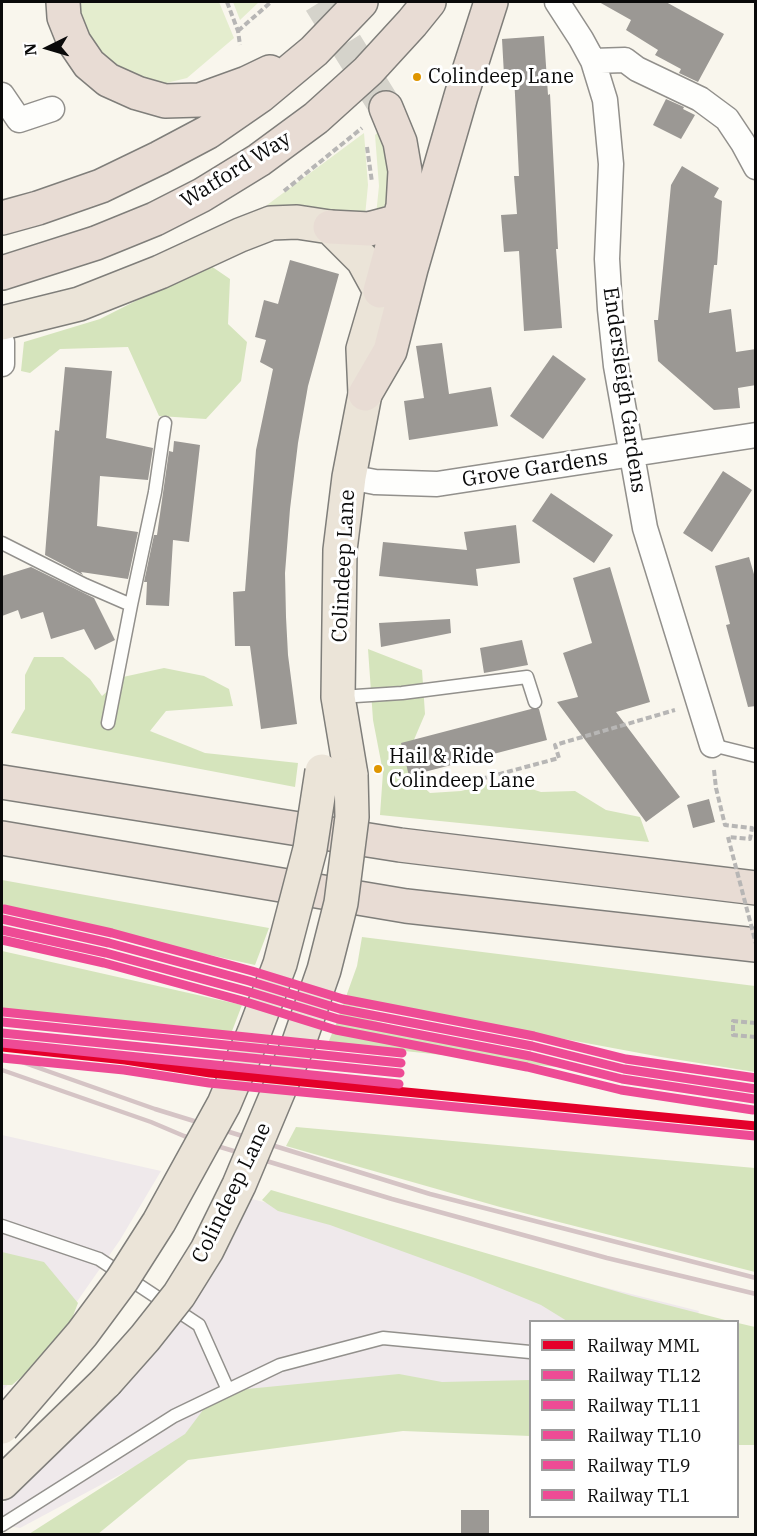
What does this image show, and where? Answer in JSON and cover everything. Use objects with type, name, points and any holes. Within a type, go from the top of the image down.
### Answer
[{"type":"highway","points":[[63,2],[64,17],[74,42],[89,64],[108,80],[137,93],[165,101],[200,100],[246,83],[314,51]]},
{"type":"highway","points":[[2,218],[101,186],[159,159],[208,132],[260,96],[314,51],[361,2]]},
{"type":"highway","name":"Watford Way","points":[[2,273],[96,243],[155,219],[202,195],[259,160],[316,118],[368,70],[429,2]]},
{"type":"highway","points":[[365,394],[390,351],[458,108],[491,2]]},
{"type":"highway","points":[[371,118],[400,142],[405,171],[403,206],[380,291]]},
{"type":"highway","points":[[330,227],[369,229],[399,221]]},
{"type":"highway","points":[[2,782],[400,845],[756,888]]},
{"type":"highway","points":[[2,838],[406,906],[756,944]]},
{"type":"main road","points":[[2,323],[79,304],[271,224],[297,222],[330,227],[363,260],[380,291]]},
{"type":"main road","name":"Colindeep Lane","points":[[2,1427],[82,1334],[122,1280],[159,1222],[224,1104],[280,964],[310,849],[337,773],[340,550],[349,477],[365,394],[363,349],[380,291]]},
{"type":"main road","name":"Colindeep Lane","points":[[2,1483],[106,1382],[145,1338],[179,1295],[207,1250],[239,1185],[282,1082],[324,970],[341,903],[352,817],[337,773]]},
{"type":"street","name":"Endersleigh Gardens","points":[[557,2],[593,61],[604,100],[611,164],[607,259],[616,366],[645,528],[712,745]]},
{"type":"street","points":[[593,61],[625,60],[637,69],[700,99],[727,118],[756,167]]},
{"type":"street","points":[[2,95],[19,120],[52,109]]},
{"type":"street","points":[[2,342],[2,364]]},
{"type":"street","name":"Grove Gardens","points":[[349,477],[385,483],[437,484],[756,435]]},
{"type":"lane","points":[[108,723],[155,492],[165,423]]},
{"type":"lane","points":[[2,543],[85,585],[131,605]]},
{"type":"lane","points":[[338,697],[402,693],[527,677],[535,702]]},
{"type":"lane","points":[[712,745],[756,756]]},
{"type":"lane","points":[[2,1226],[99,1258],[199,1324],[228,1390]]},
{"type":"lane","points":[[2,1525],[174,1416],[280,1365],[383,1338],[529,1352]]},
{"type":"path","points":[[227,2],[238,31],[240,45]]},
{"type":"path","points":[[238,31],[271,2]]},
{"type":"path","points":[[371,118],[372,186]]},
{"type":"path","points":[[276,197],[371,118]]},
{"type":"path","points":[[482,779],[559,758],[555,744],[700,704]]},
{"type":"path","points":[[716,788],[725,825],[752,828],[750,839],[728,837],[756,944]]},
{"type":"path","points":[[756,1023],[733,1021],[733,1035],[756,1037]]},
{"type":"shaded area","points":[[2,1135],[161,1171],[120,1240],[76,1303],[2,1391]]},
{"type":"shaded area","points":[[252,1199],[699,1311],[695,1320],[529,1320],[529,1391],[226,1418],[20,1528],[2,1525],[2,1504],[116,1397],[199,1289]]},
{"type":"green space","points":[[79,2],[219,2],[234,38],[187,78],[154,86],[112,66],[92,43],[79,9]]},
{"type":"green space","points":[[233,2],[259,2],[240,20]]},
{"type":"green space","points":[[384,126],[392,197],[376,215],[379,186],[375,135]]},
{"type":"green space","points":[[364,133],[368,185],[365,216],[302,205],[267,205]]},
{"type":"green space","points":[[211,266],[230,279],[228,324],[247,342],[241,381],[206,419],[159,416],[128,347],[60,349],[30,373],[21,371],[24,342],[100,319],[179,279]]},
{"type":"green space","points":[[368,649],[422,670],[425,714],[407,756],[415,779],[430,793],[461,791],[504,780],[541,792],[575,791],[606,810],[640,817],[649,842],[380,815],[383,772],[373,720]]},
{"type":"green space","points":[[34,657],[63,657],[90,679],[102,696],[123,677],[164,668],[204,676],[229,689],[233,706],[166,711],[150,731],[205,753],[298,763],[295,787],[11,733],[25,709],[25,675]]},
{"type":"green space","points":[[2,880],[269,928],[255,965],[2,909]]},
{"type":"green space","points":[[362,937],[755,986],[755,1072],[559,1038],[343,1005],[357,966]]},
{"type":"green space","points":[[2,951],[242,1005],[229,1039],[114,1020],[2,1012]]},
{"type":"green space","points":[[341,1012],[511,1056],[576,1069],[328,1043]]},
{"type":"green space","points":[[296,1127],[755,1168],[755,1272],[500,1207],[286,1146]]},
{"type":"green space","points":[[271,1190],[632,1296],[725,1320],[565,1320],[541,1305],[473,1277],[330,1225],[278,1211],[262,1200]]},
{"type":"green space","points":[[2,1252],[44,1262],[78,1303],[63,1342],[12,1385],[2,1385]]},
{"type":"green space","points":[[739,1323],[755,1327],[755,1445],[739,1445]]},
{"type":"green space","points":[[399,1374],[442,1382],[529,1380],[529,1436],[403,1431],[188,1460],[98,1534],[29,1534],[185,1434],[209,1402],[247,1389]]},
{"type":"building","points":[[599,2],[666,2],[724,34],[698,82],[679,73],[681,69],[655,55],[658,50],[626,30],[631,20]]},
{"type":"building","points":[[544,36],[548,95],[550,94],[558,249],[556,249],[562,328],[524,331],[519,251],[504,252],[501,215],[517,214],[514,176],[519,176],[514,75],[504,75],[502,39]]},
{"type":"building","points":[[666,99],[695,115],[681,139],[653,125]]},
{"type":"building","points":[[682,166],[719,188],[714,197],[722,201],[717,265],[714,265],[709,313],[731,309],[736,352],[756,349],[756,385],[738,388],[740,408],[714,410],[658,361],[654,320],[658,320],[671,185]]},
{"type":"building","points":[[290,260],[339,274],[308,386],[290,509],[285,573],[286,617],[288,655],[297,724],[261,729],[250,646],[235,646],[233,592],[245,591],[256,450],[273,369],[260,362],[266,340],[255,337],[264,300],[278,304]]},
{"type":"building","points":[[442,343],[449,394],[491,387],[498,426],[409,440],[404,401],[424,398],[416,346]]},
{"type":"building","points":[[553,355],[586,379],[543,439],[510,416]]},
{"type":"building","points":[[65,367],[112,371],[106,438],[153,448],[148,480],[100,476],[97,526],[138,532],[128,579],[81,572],[83,575],[45,555],[55,430],[59,431]]},
{"type":"building","points":[[174,441],[200,445],[189,542],[173,540],[169,606],[146,605],[147,582],[144,582],[154,535],[157,535],[169,451],[173,452]]},
{"type":"building","points":[[723,471],[752,490],[712,552],[683,533]]},
{"type":"building","points":[[551,493],[613,535],[594,563],[532,521]]},
{"type":"building","points":[[516,525],[520,563],[476,569],[478,586],[379,576],[383,542],[467,550],[464,532]]},
{"type":"building","points":[[749,557],[756,581],[756,706],[748,707],[726,625],[730,624],[715,566]]},
{"type":"building","points":[[31,567],[94,598],[115,640],[95,650],[84,629],[51,639],[43,612],[21,619],[18,610],[2,616],[2,576]]},
{"type":"building","points":[[610,567],[650,702],[616,712],[680,797],[646,822],[557,702],[578,697],[563,653],[592,643],[573,578]]},
{"type":"building","points":[[450,619],[451,633],[381,647],[379,623]]},
{"type":"building","points":[[522,640],[528,665],[484,673],[480,648]]},
{"type":"building","points":[[531,709],[539,709],[547,740],[409,776],[401,743]]},
{"type":"building","points":[[709,799],[715,822],[693,828],[687,805]]},
{"type":"building","points":[[461,1510],[489,1510],[489,1534],[461,1534]]},
{"type":"tunnel","points":[[320,2],[386,108]]},
{"type":"railway","points":[[2,1055],[155,1109],[430,1194],[756,1278]]},
{"type":"railway","points":[[2,1070],[151,1122],[184,1136],[392,1199],[607,1258],[756,1294]]},
{"type":"rail line","name":"TL10","points":[[4,909],[112,933],[252,971],[343,999],[534,1036],[626,1059],[756,1078]]},
{"type":"rail line","name":"TL12","points":[[2,919],[109,943],[249,981],[340,1009],[532,1046],[624,1069],[756,1089]]},
{"type":"rail line","name":"TL11","points":[[2,930],[106,953],[338,1019],[530,1056],[622,1079],[754,1099]]},
{"type":"rail line","name":"TL9","points":[[2,940],[104,963],[243,1001],[336,1030],[527,1067],[621,1090],[753,1110]]},
{"type":"rail line","name":"TL10","points":[[3,1012],[402,1053]]},
{"type":"rail line","name":"TL12","points":[[2,1022],[401,1063]]},
{"type":"rail line","name":"TL11","points":[[2,1033],[400,1073]]},
{"type":"rail line","name":"TL9","points":[[2,1043],[399,1084]]},
{"type":"rail line","name":"MML","points":[[2,1047],[125,1060],[210,1073],[756,1126]]},
{"type":"rail line","name":"TL1","points":[[2,1058],[124,1070],[209,1083],[755,1136]]},
{"type":"place","name":"Colindeep Lane","points":[[417,77]]},
{"type":"place","name":"Hail & Ride Colindeep Lane","points":[[378,769]]}]
